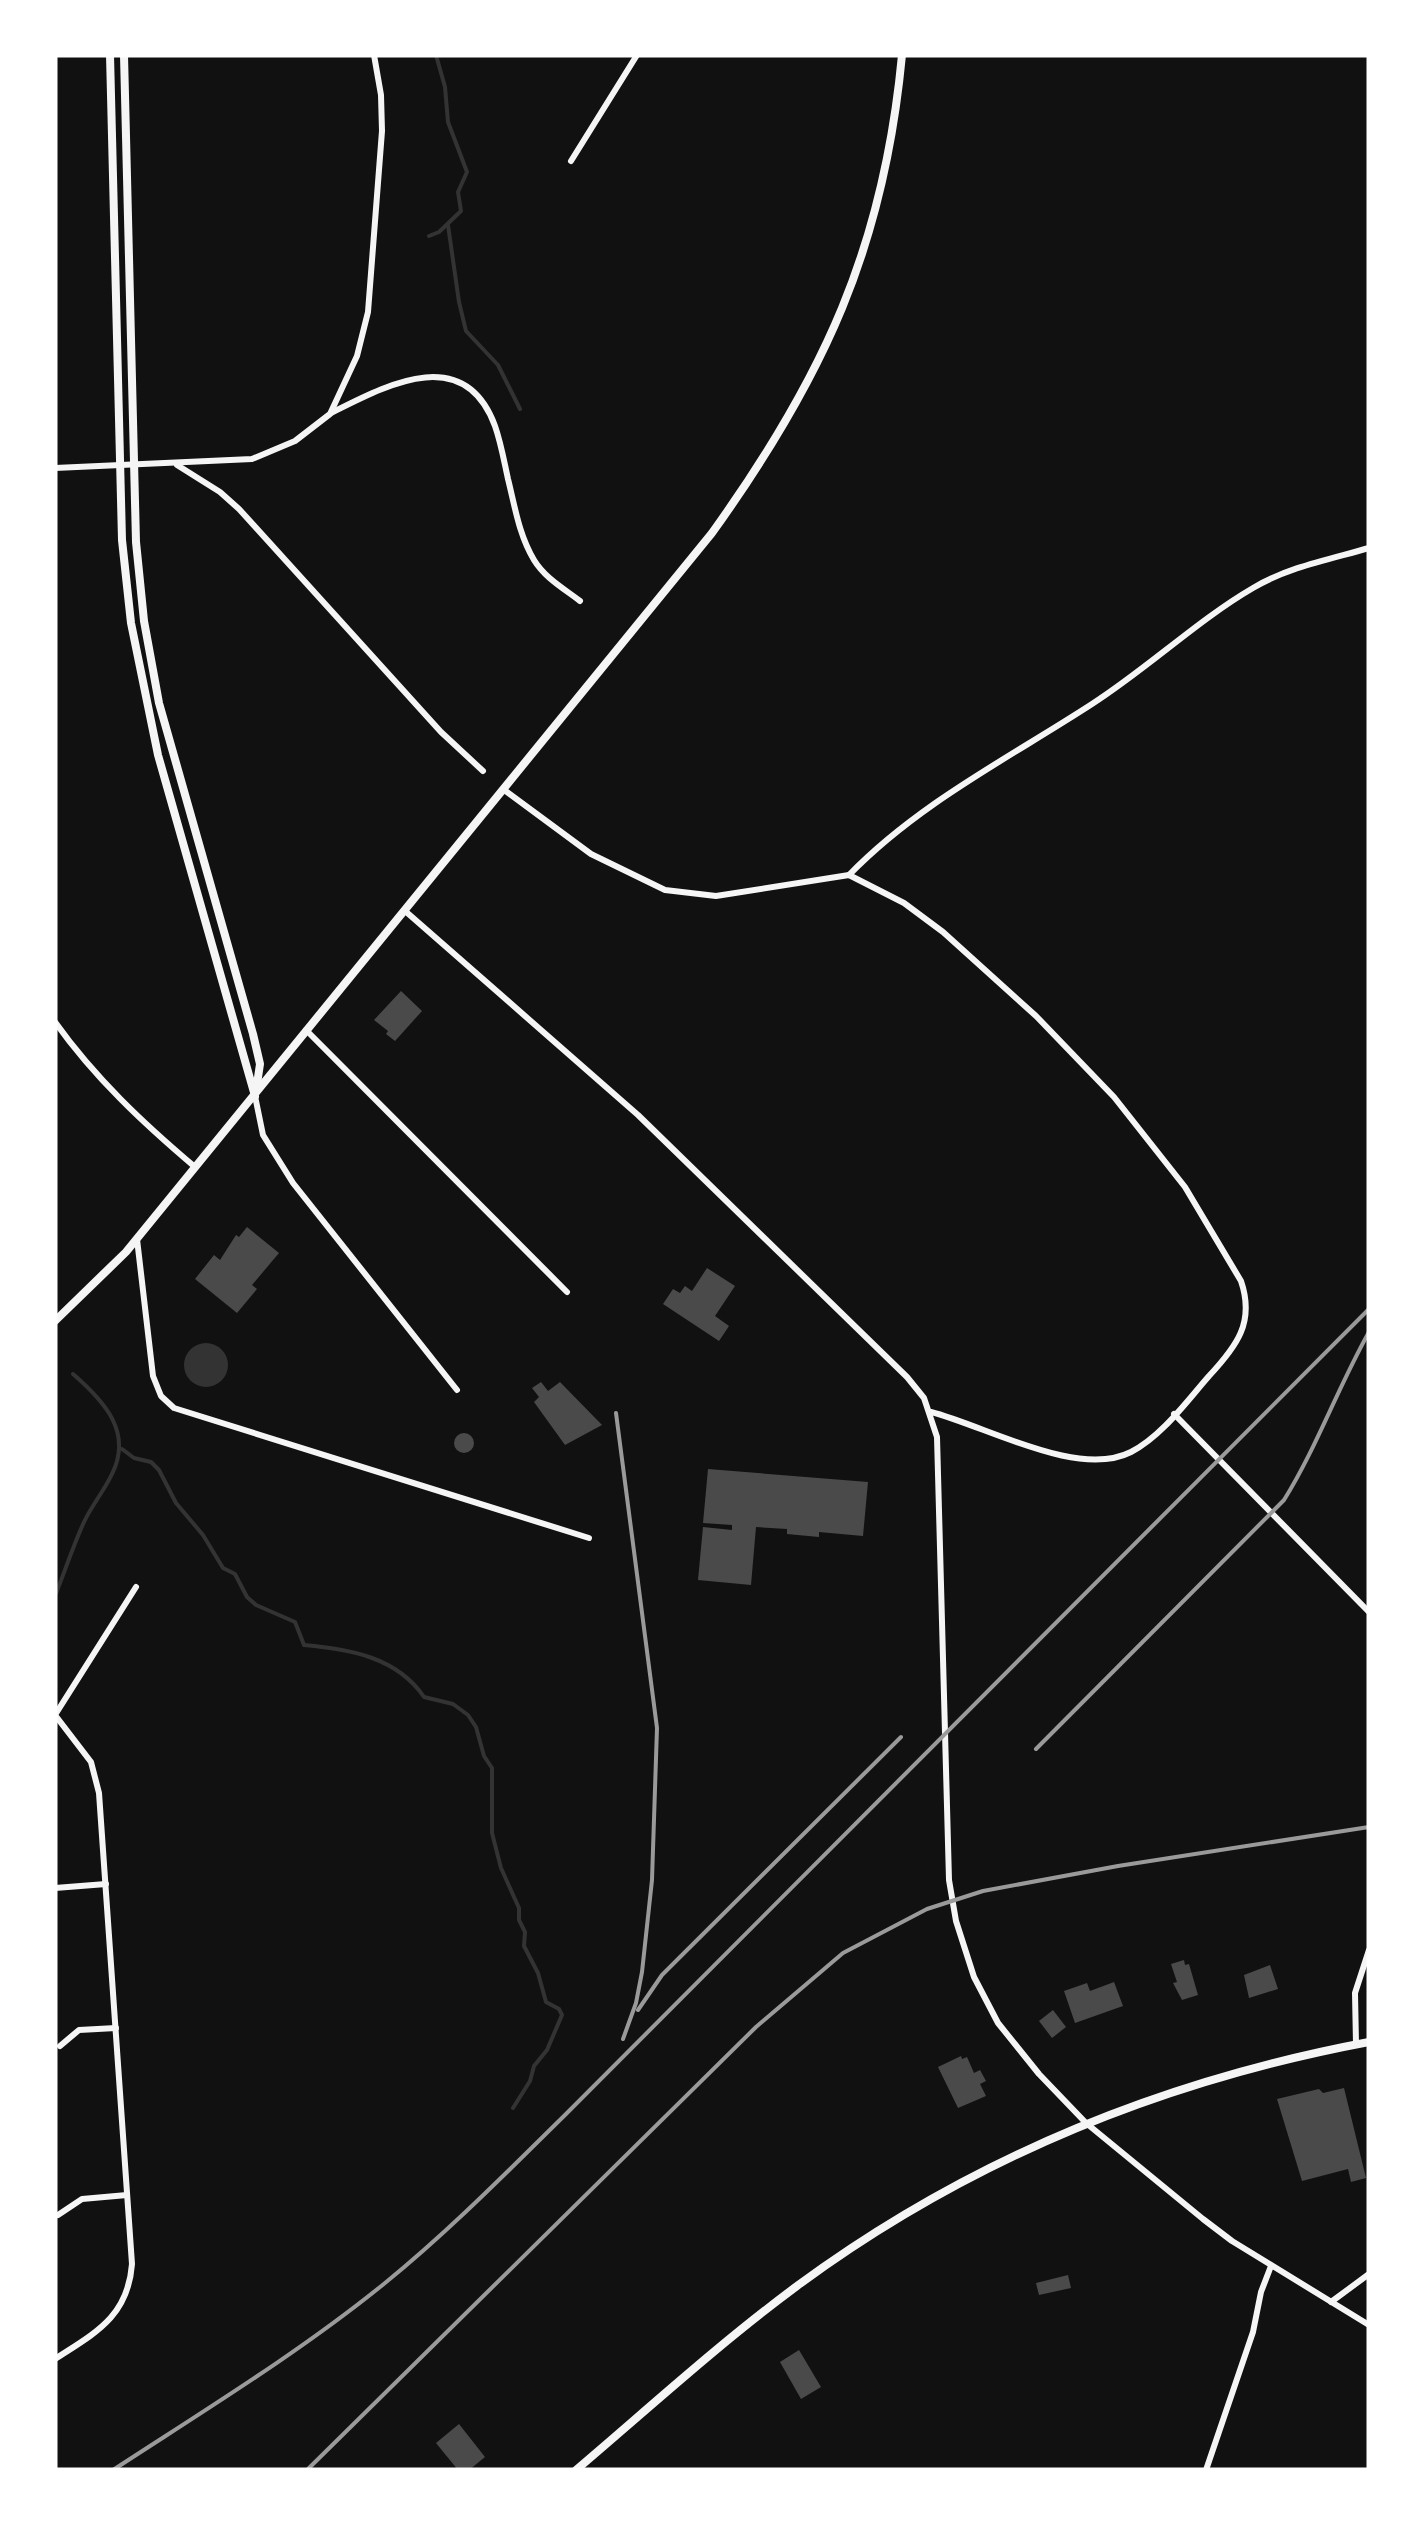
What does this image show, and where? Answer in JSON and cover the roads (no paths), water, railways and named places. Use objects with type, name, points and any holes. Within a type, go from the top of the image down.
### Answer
[{"type":"street","points":[[110,55],[122,540],[137,666],[158,754],[263,1135],[293,1183],[457,1390]]},
{"type":"street","points":[[124,55],[136,542],[144,622],[159,704],[253,1034],[260,1064],[255,1096]]},
{"type":"street","points":[[330,414],[358,356],[368,312],[382,110],[374,55]]},
{"type":"street","points":[[571,161],[637,55]]},
{"type":"street","points":[[55,1321],[104,1276],[255,1096],[712,532],[765,458],[827,346],[862,260],[886,170],[902,55]]},
{"type":"street","points":[[111,87],[124,86]]},
{"type":"street","points":[[55,468],[252,459],[274,452],[306,434],[330,414],[382,387],[418,377],[446,378],[471,392],[495,425],[525,543],[546,576],[580,601]]},
{"type":"street","points":[[174,464],[220,492],[239,509],[441,732],[483,770]]},
{"type":"street","points":[[502,788],[592,854],[664,890],[716,896],[850,875],[881,842],[908,822],[1141,672],[1255,586],[1369,548]]},
{"type":"street","points":[[158,754],[172,750]]},
{"type":"street","points":[[850,875],[926,918],[1092,1072],[1185,1187],[1230,1259],[1246,1296],[1246,1324],[1232,1350],[1174,1414],[1132,1452],[1106,1459],[1044,1452],[931,1412]]},
{"type":"street","points":[[404,910],[638,1115],[907,1377],[931,1412],[937,1437],[949,1880],[956,1920],[974,1977],[998,2023],[1028,2062],[1086,2122],[1203,2220],[1369,2325]]},
{"type":"street","points":[[55,1022],[93,1071],[140,1120],[194,1167]]},
{"type":"street","points":[[306,1030],[566,1292]]},
{"type":"street","points":[[137,1238],[153,1376],[161,1396],[174,1408],[590,1538]]},
{"type":"street","points":[[1174,1414],[1369,1612]]},
{"type":"street","points":[[55,2359],[108,2323],[124,2300],[132,2264],[95,1775],[91,1762],[55,1715],[136,1586]]},
{"type":"street","points":[[55,1888],[106,1884]]},
{"type":"street","points":[[1356,2044],[1355,1994],[1369,1950]]},
{"type":"street","points":[[60,2046],[79,2030],[116,2028]]},
{"type":"street","points":[[576,2470],[794,2288],[949,2188],[1086,2122],[1181,2087],[1369,2042]]},
{"type":"street","points":[[58,2215],[82,2198],[127,2195]]},
{"type":"street","points":[[1206,2470],[1271,2266]]},
{"type":"street","points":[[1331,2302],[1369,2274]]},
{"type":"waterway","points":[[429,236],[439,232],[461,211],[458,192],[467,172],[448,122],[445,87],[436,55]]},
{"type":"waterway","points":[[448,225],[466,331],[498,365],[520,409]]},
{"type":"waterway","points":[[55,1596],[84,1522],[118,1459],[119,1444],[112,1418],[73,1374]]},
{"type":"waterway","points":[[122,1449],[134,1458],[151,1462],[159,1470],[176,1503],[203,1535],[223,1568],[235,1574],[247,1597],[295,1622],[304,1645],[338,1649],[386,1664],[413,1683],[424,1697],[453,1704],[476,1727],[484,1756],[492,1768],[492,1833],[501,1868],[519,1908],[524,1946],[538,1973],[546,2002],[562,2015],[547,2050],[534,2066],[530,2081],[513,2108]]},
{"type":"railway","points":[[113,2470],[320,2333],[455,2222],[1369,1309]]},
{"type":"railway","points":[[1036,1749],[1284,1500],[1369,1332]]},
{"type":"railway","points":[[616,1413],[657,1728],[652,1880],[642,1972],[623,2039]]},
{"type":"railway","points":[[638,2010],[662,1975],[901,1737]]},
{"type":"railway","points":[[307,2470],[756,2027],[843,1953],[927,1909],[983,1891],[1369,1827]]}]
